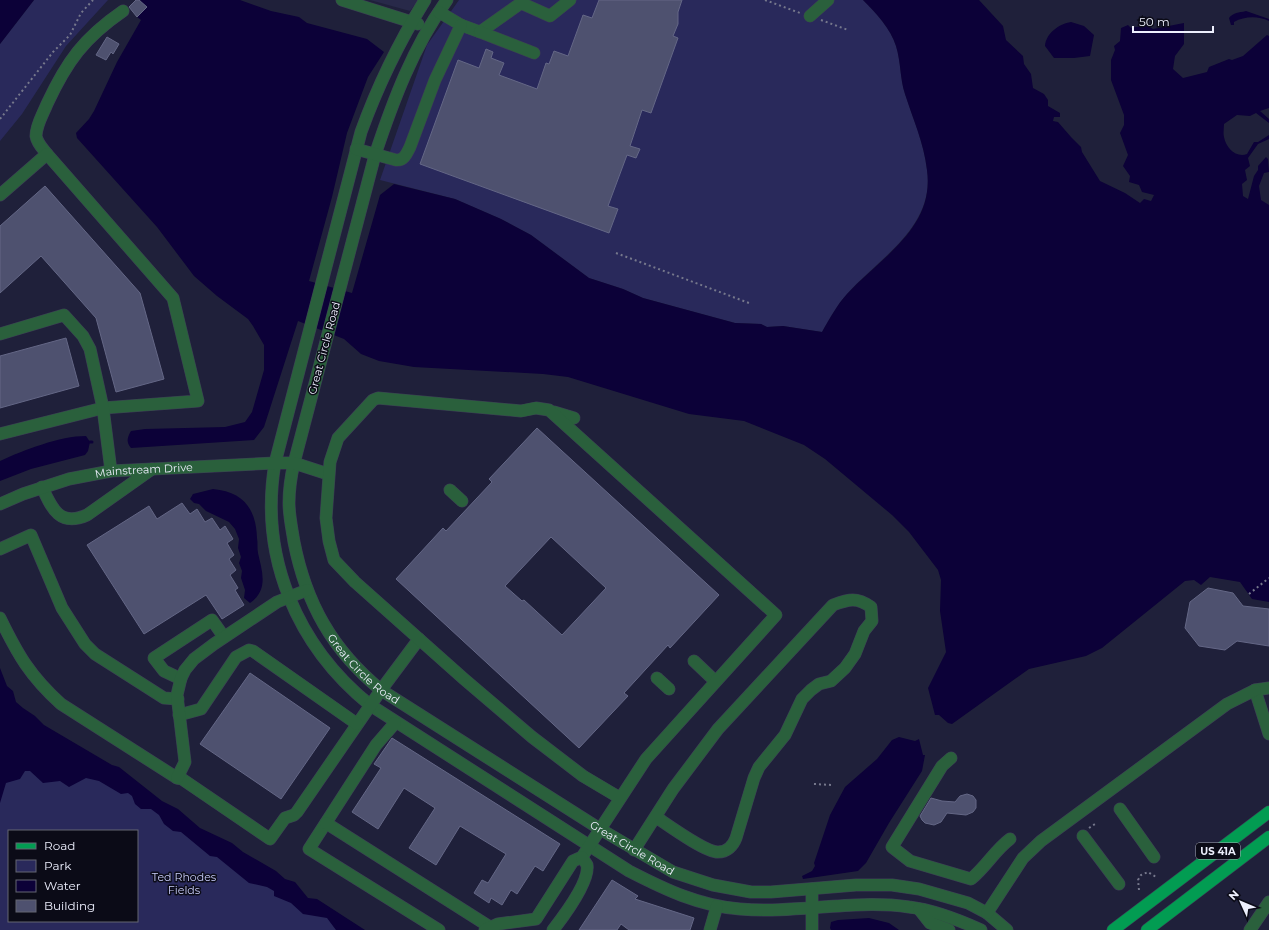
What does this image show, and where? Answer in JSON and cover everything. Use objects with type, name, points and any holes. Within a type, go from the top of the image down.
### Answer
[{"type":"main road","name":"US 41A","points":[[1113,930],[1269,812]]},
{"type":"main road","name":"US 41A","points":[[1147,930],[1269,837]]},
{"type":"street","points":[[342,0],[429,28]]},
{"type":"street","name":"Great Circle Road","points":[[425,0],[411,22],[381,83],[356,149],[309,328],[271,482],[272,527],[276,557],[298,620],[310,640],[331,668],[352,691],[370,706],[629,871],[659,887],[687,898],[717,906],[740,909],[767,910],[884,905],[919,909],[977,928]]},
{"type":"street","name":"Great Circle Road","points":[[447,0],[429,28],[406,71],[391,105],[375,155],[294,463],[289,489],[289,516],[298,564],[320,620],[331,637],[355,667],[381,690],[600,829],[673,872],[712,886],[751,892],[856,885],[892,885],[939,894],[968,903],[987,913],[1007,930]]},
{"type":"street","points":[[480,32],[521,3],[550,16],[570,0]]},
{"type":"street","points":[[810,16],[828,0]]},
{"type":"street","points":[[0,434],[103,408],[198,401],[173,298],[38,142],[37,131],[53,92],[71,59],[91,36],[123,11]]},
{"type":"street","points":[[439,12],[461,25],[534,52]]},
{"type":"street","points":[[356,149],[400,161],[406,154],[435,80],[461,25]]},
{"type":"street","points":[[0,195],[47,154]]},
{"type":"street","points":[[0,334],[64,315],[87,343],[94,364],[103,408],[111,471]]},
{"type":"street","points":[[574,418],[549,410],[536,408],[522,411],[378,398],[373,400],[338,438],[330,462],[328,474],[326,518],[329,541],[334,560],[355,582],[532,737],[583,776],[620,798]]},
{"type":"street","points":[[536,919],[573,861],[582,857],[646,759],[776,615],[549,410]]},
{"type":"street","name":"Mainstream Drive","points":[[0,504],[42,487],[69,479],[111,471],[294,463],[328,474]]},
{"type":"street","points":[[42,487],[49,502],[59,515],[67,519],[76,520],[87,515],[152,469]]},
{"type":"street","points":[[450,490],[462,501]]},
{"type":"street","points":[[1,545],[31,535],[62,608],[85,644],[95,654],[164,698],[178,699]]},
{"type":"street","points":[[177,778],[185,762],[178,699],[181,679],[194,659],[277,602],[307,590]]},
{"type":"street","points":[[634,850],[673,789],[718,729],[833,605],[845,600],[862,600],[871,607],[872,621],[864,632],[855,654],[845,668],[831,681],[819,684],[802,699],[785,735],[759,767],[752,784],[736,838],[731,846],[722,852],[711,851],[656,817]]},
{"type":"street","points":[[0,618],[24,664],[57,700],[80,718],[177,778],[182,779],[270,839],[285,818],[294,815],[297,812],[357,724],[419,639]]},
{"type":"street","points":[[181,679],[164,671],[154,658],[212,620],[224,637]]},
{"type":"street","points":[[180,715],[201,709],[236,657],[249,650],[253,651],[357,724]]},
{"type":"street","points":[[694,661],[715,682]]},
{"type":"street","points":[[657,678],[669,689]]},
{"type":"street","points":[[987,913],[1023,858],[1041,841],[1227,704],[1255,690],[1269,688]]},
{"type":"street","points":[[1255,690],[1269,734]]},
{"type":"street","points":[[395,723],[376,745],[309,849],[439,930]]},
{"type":"street","points":[[951,758],[942,766],[892,847],[910,861],[971,879],[983,870],[1004,843],[1010,839]]},
{"type":"street","points":[[1120,809],[1154,857]]},
{"type":"street","points":[[326,823],[488,929],[498,924],[536,919],[550,930]]},
{"type":"street","points":[[1086,832],[1118,884]]},
{"type":"street","points":[[553,930],[568,908],[584,879],[587,865],[582,857]]},
{"type":"street","points":[[812,889],[812,930]]},
{"type":"street","points":[[551,897],[568,908]]},
{"type":"street","points":[[1250,930],[1269,902]]},
{"type":"street","points":[[711,926],[717,906]]},
{"type":"street","points":[[919,909],[930,923],[949,930]]},
{"type":"street","points":[[958,930],[977,928]]},
{"type":"path","points":[[0,119],[53,52],[70,35],[81,13],[93,0]]},
{"type":"path","points":[[616,254],[749,303]]},
{"type":"path","points":[[1249,594],[1269,578]]},
{"type":"path","points":[[814,784],[832,785]]},
{"type":"path","points":[[1086,832],[1095,824]]},
{"type":"path","points":[[1139,890],[1138,880],[1141,875],[1148,872],[1156,877]]},
{"type":"shaded area","points":[[370,0],[418,0],[410,11]]},
{"type":"green space","points":[[34,0],[108,0],[66,46],[22,114],[0,141],[0,44]]},
{"type":"green space","points":[[459,0],[863,0],[887,27],[896,46],[903,88],[926,160],[927,190],[923,208],[914,225],[902,240],[843,298],[822,332],[783,326],[767,327],[761,324],[735,323],[643,298],[623,289],[589,278],[531,235],[501,219],[455,199],[380,180],[427,45]]},
{"type":"green space","name":"Ted Rhodes Fields","points":[[8,717],[354,930],[0,930],[0,728]]},
{"type":"water","points":[[0,0],[34,0],[0,44]]},
{"type":"water","points":[[240,0],[271,11],[299,17],[307,23],[367,39],[384,52],[368,77],[347,133],[332,197],[309,281],[352,293],[380,195],[394,184],[455,199],[501,219],[531,235],[589,278],[623,289],[643,298],[735,323],[761,324],[767,327],[783,326],[822,332],[837,307],[847,294],[903,240],[923,209],[927,190],[926,160],[918,131],[903,88],[899,58],[894,40],[887,27],[863,0],[979,0],[1003,26],[1006,40],[1023,56],[1024,64],[1031,74],[1033,88],[1044,94],[1048,100],[1048,106],[1060,113],[1060,117],[1054,117],[1053,121],[1058,122],[1081,147],[1082,152],[1100,181],[1125,193],[1140,203],[1144,199],[1151,201],[1154,195],[1142,192],[1139,185],[1129,182],[1130,176],[1123,166],[1128,155],[1120,133],[1124,125],[1124,115],[1111,80],[1111,60],[1115,50],[1114,46],[1120,41],[1121,28],[1128,25],[1131,28],[1146,25],[1153,29],[1184,23],[1184,44],[1175,56],[1173,69],[1183,78],[1207,72],[1209,67],[1229,59],[1232,60],[1243,56],[1267,35],[1269,36],[1269,108],[1260,111],[1269,119],[1269,123],[1256,113],[1250,116],[1237,115],[1224,124],[1224,135],[1225,141],[1229,148],[1239,155],[1243,155],[1247,154],[1254,142],[1258,142],[1269,135],[1269,139],[1258,144],[1248,158],[1250,166],[1245,170],[1247,180],[1242,184],[1243,196],[1248,199],[1258,166],[1266,157],[1268,159],[1269,172],[1264,173],[1259,186],[1261,200],[1269,205],[1269,602],[1252,599],[1240,582],[1210,577],[1201,585],[1194,580],[1185,581],[1102,648],[1086,656],[1029,669],[952,724],[948,723],[939,715],[935,715],[928,688],[946,652],[940,611],[941,580],[938,570],[909,532],[892,515],[825,459],[804,445],[744,421],[689,414],[568,377],[543,374],[414,367],[379,361],[361,354],[344,339],[298,321],[264,427],[254,440],[131,448],[128,444],[128,440],[131,431],[145,429],[225,427],[245,422],[252,412],[264,370],[264,345],[248,319],[217,296],[194,276],[157,227],[77,138],[76,133],[94,111],[117,62],[141,20],[137,17],[147,7],[140,1]]},
{"type":"water","points":[[1246,11],[1269,19],[1269,21],[1265,19],[1247,18],[1238,20],[1234,22],[1234,25],[1231,25],[1229,18],[1231,16],[1236,13]]},
{"type":"water","points":[[1071,22],[1084,26],[1094,35],[1090,56],[1054,58],[1045,46],[1046,41],[1054,30],[1066,23]]},
{"type":"water","points":[[86,436],[90,442],[88,451],[85,455],[31,469],[0,481],[0,461],[20,452],[54,441],[65,438]]},
{"type":"water","points":[[213,489],[232,494],[240,498],[251,510],[254,518],[263,580],[260,592],[250,603],[244,598],[245,590],[241,578],[242,571],[239,563],[241,557],[238,548],[239,539],[235,529],[229,522],[206,511],[199,504],[194,503],[190,499],[193,494]]},
{"type":"water","points":[[0,668],[7,686],[13,691],[16,702],[35,716],[44,725],[112,765],[119,767],[162,801],[178,809],[200,828],[232,843],[243,852],[276,871],[285,879],[295,882],[308,898],[317,899],[365,930],[336,930],[327,918],[303,914],[291,903],[274,896],[274,891],[267,887],[249,883],[217,857],[210,856],[181,832],[173,831],[164,824],[159,815],[151,809],[141,809],[135,804],[132,796],[128,793],[121,794],[99,781],[86,778],[69,787],[60,781],[43,783],[30,771],[25,771],[20,779],[6,783],[0,803]]},
{"type":"water","points":[[899,737],[915,741],[919,739],[923,755],[925,755],[922,771],[866,863],[858,871],[803,879],[802,876],[812,871],[815,866],[814,863],[830,815],[845,787],[877,759],[892,740]]},
{"type":"water","points":[[869,918],[889,923],[899,930],[831,930],[830,928],[831,922],[838,920]]},
{"type":"building","points":[[136,0],[139,0],[147,7],[137,17],[129,7]]},
{"type":"building","points":[[599,0],[682,0],[678,12],[678,24],[673,36],[678,38],[651,113],[642,110],[630,146],[640,149],[636,158],[627,155],[608,206],[618,209],[609,233],[420,164],[458,60],[479,68],[486,49],[493,52],[491,58],[504,63],[499,75],[537,89],[546,63],[549,64],[554,51],[568,56],[583,15],[592,18]]},
{"type":"building","points":[[107,37],[119,44],[113,54],[111,52],[106,60],[96,55]]},
{"type":"building","points":[[45,186],[140,293],[164,379],[116,392],[96,318],[41,256],[0,293],[0,226]]},
{"type":"building","points":[[66,338],[79,386],[0,408],[0,356]]},
{"type":"building","points":[[537,428],[719,595],[670,648],[668,645],[624,693],[628,696],[579,748],[396,579],[443,528],[446,531],[492,482],[489,479]],"holes":[[[551,537],[606,588],[562,635],[524,600],[522,601],[505,586]]]},
{"type":"building","points":[[182,503],[190,514],[197,509],[205,522],[212,518],[220,530],[225,526],[233,539],[227,543],[234,555],[229,559],[236,570],[230,575],[238,588],[235,590],[244,605],[222,619],[206,595],[144,634],[87,545],[149,506],[157,519]]},
{"type":"building","points":[[1208,588],[1233,593],[1243,606],[1269,609],[1269,646],[1237,641],[1225,650],[1199,646],[1185,628],[1190,602]]},
{"type":"building","points":[[250,673],[330,728],[281,799],[200,744]]},
{"type":"building","points":[[392,738],[560,844],[543,871],[535,866],[517,894],[511,890],[502,905],[491,898],[489,903],[474,893],[482,880],[488,883],[506,854],[460,826],[436,865],[409,848],[435,808],[404,788],[378,829],[352,812],[381,768],[374,764]]},
{"type":"building","points":[[967,794],[973,796],[976,800],[976,808],[973,812],[966,815],[947,813],[941,822],[934,825],[925,823],[922,820],[920,816],[931,798],[955,802],[960,796]]},
{"type":"building","points":[[612,880],[638,896],[635,899],[694,918],[690,930],[629,930],[621,924],[617,930],[579,930]]}]
